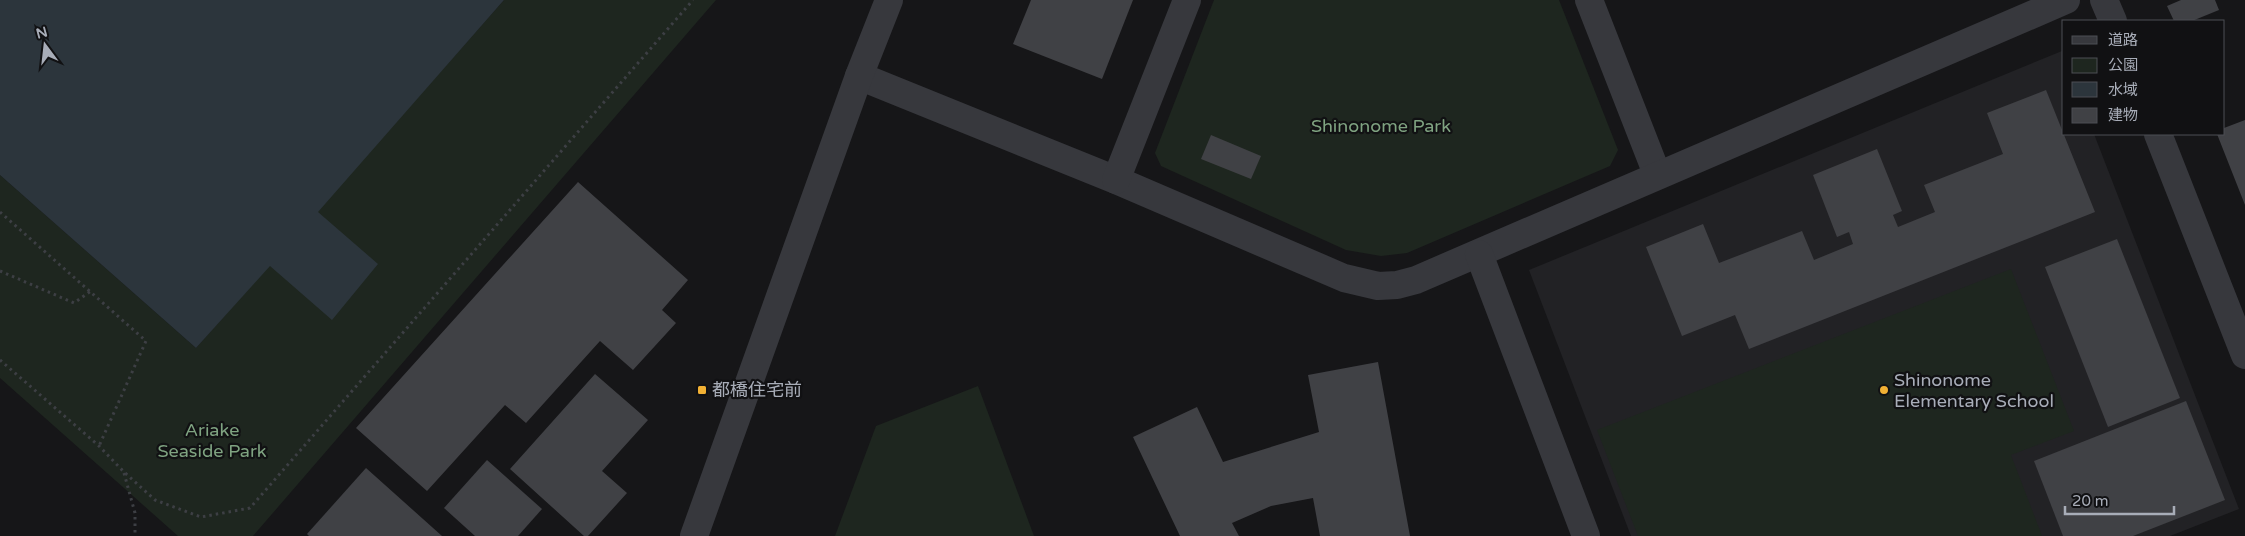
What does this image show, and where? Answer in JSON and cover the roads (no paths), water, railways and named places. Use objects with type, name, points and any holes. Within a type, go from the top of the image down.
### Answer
[{"type":"street","points":[[694,536],[859,76],[889,0]]},
{"type":"street","points":[[1116,180],[1187,0]]},
{"type":"street","points":[[1590,0],[1657,174]]},
{"type":"street","points":[[859,76],[1116,180],[1344,278],[1378,286],[1397,285],[1416,280],[1479,254],[1657,174],[2066,0]]},
{"type":"street","points":[[2104,0],[2113,20]]},
{"type":"street","points":[[2158,135],[2245,355]]},
{"type":"street","points":[[1479,254],[1586,536]]},
{"type":"water","points":[[0,0],[504,0],[318,212],[378,264],[332,320],[270,266],[196,348],[0,175]]},
{"type":"place","name":"都橋住宅前","points":[[702,390]]},
{"type":"place","name":"Shinonome Elementary School","points":[[1884,390]]},
{"type":"park label","name":"Shinonome Park","points":[[1381,126]]},
{"type":"park label","name":"Ariake Seaside Park","points":[[212,440]]}]
